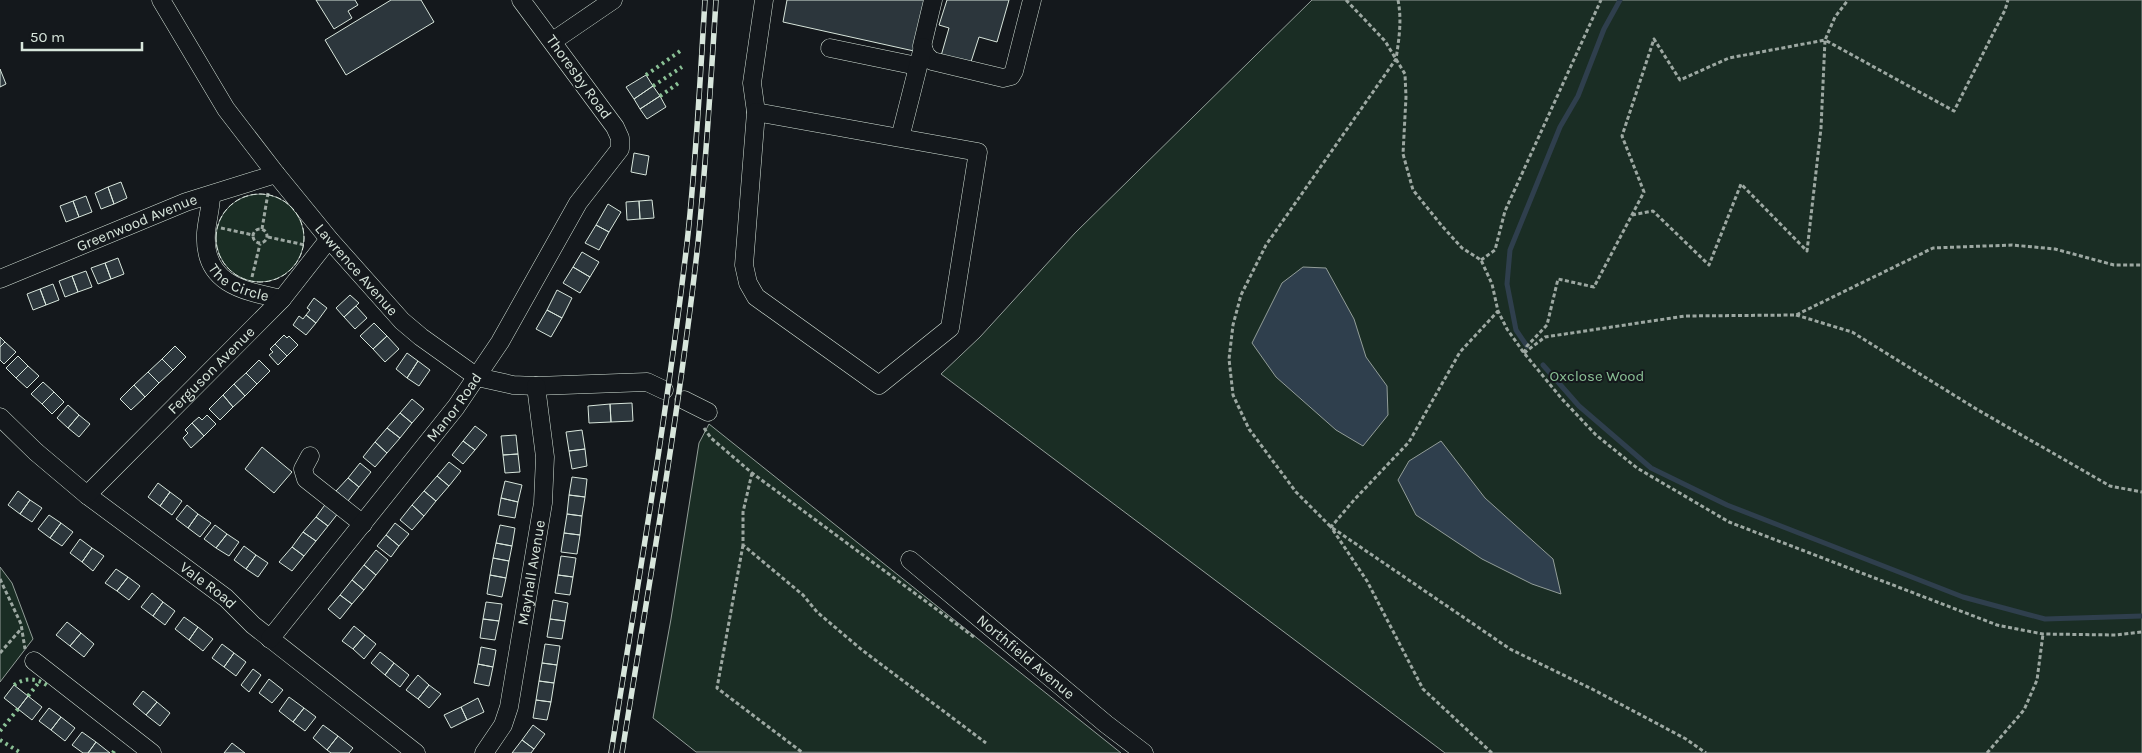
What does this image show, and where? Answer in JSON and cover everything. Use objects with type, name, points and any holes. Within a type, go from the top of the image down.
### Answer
[{"type":"street","name":"Lawrence Avenue","points":[[161,0],[226,109],[325,243],[402,321],[421,337],[478,377],[513,385],[536,386],[647,382],[664,390]]},
{"type":"street","name":"Thoresby Road","points":[[521,0],[615,127],[620,138],[620,149],[613,159]]},
{"type":"street","points":[[553,41],[613,0]]},
{"type":"street","points":[[756,112],[978,152],[950,328],[879,385],[756,297],[748,283],[744,265],[756,112],[752,84],[764,0]]},
{"type":"street","points":[[900,138],[933,0]]},
{"type":"street","points":[[923,47],[926,56],[932,61],[1003,78],[1011,76],[1032,0]]},
{"type":"street","points":[[830,48],[917,66]]},
{"type":"street","name":"Manor Road","points":[[270,639],[478,377],[500,342],[578,203],[588,188],[613,159]]},
{"type":"street","name":"Greenwood Avenue","points":[[0,280],[186,202],[274,175]]},
{"type":"street","name":"The Circle","points":[[211,195],[206,247],[210,263],[227,282],[248,292],[282,299]]},
{"type":"street","name":"Ferguson Avenue","points":[[87,495],[282,299],[325,243]]},
{"type":"street","name":"Mayhall Avenue","points":[[484,753],[503,725],[509,707],[543,504],[545,457],[536,386]]},
{"type":"street","points":[[688,402],[708,412]]},
{"type":"street","name":"Vale Road","points":[[0,417],[36,452],[87,495],[226,598],[270,639],[416,753]]},
{"type":"street","points":[[310,456],[303,469],[306,479],[363,524]]},
{"type":"street","name":"Northfield Avenue","points":[[910,560],[1106,724],[1144,753]]},
{"type":"street","points":[[34,661],[152,753]]},
{"type":"path","points":[[1346,0],[1384,41],[1405,74],[1406,97],[1403,154],[1413,190],[1462,248],[1481,260],[1492,284],[1498,311],[1507,329],[1524,353],[1562,399],[1596,435],[1637,468],[1729,522],[1997,625],[2043,634],[2116,635],[2142,632]]},
{"type":"path","points":[[1398,0],[1400,11],[1396,59],[1266,245],[1241,295],[1233,325],[1229,359],[1233,395],[1249,429],[1296,492],[1331,527],[1510,649],[1594,690],[1686,740],[1706,753]]},
{"type":"path","points":[[1481,260],[1495,250],[1505,211],[1601,0]]},
{"type":"path","points":[[1632,215],[1653,211],[1709,265],[1741,184],[1807,251],[1821,128],[1825,40],[1835,17],[1848,0]]},
{"type":"path","points":[[1524,353],[1527,346],[1547,325],[1558,279],[1594,287],[1644,192],[1622,136],[1654,39],[1680,80],[1729,58],[1825,40],[1954,111],[2005,10],[2008,0]]},
{"type":"path","points":[[262,229],[274,175]]},
{"type":"path","points":[[208,225],[253,235]]},
{"type":"path","points":[[253,235],[256,231],[262,229]]},
{"type":"path","points":[[262,229],[266,231],[268,237]]},
{"type":"path","points":[[253,235],[255,242],[260,244]]},
{"type":"path","points":[[268,237],[325,243]]},
{"type":"path","points":[[248,292],[260,244],[264,243],[268,237]]},
{"type":"path","points":[[1796,314],[1933,248],[2012,245],[2055,249],[2114,264],[2142,265]]},
{"type":"path","points":[[1331,527],[1409,442],[1460,352],[1498,311]]},
{"type":"path","points":[[1524,353],[1545,337],[1685,316],[1796,314],[1852,332],[1978,410],[2110,486],[2142,492]]},
{"type":"path","points":[[688,402],[694,415],[711,438],[752,473],[979,641]]},
{"type":"path","points":[[752,473],[743,512],[742,545],[717,688],[803,753]]},
{"type":"path","points":[[1331,527],[1367,581],[1423,689],[1492,753]]},
{"type":"path","points":[[742,545],[803,595],[817,612],[862,650],[986,744]]},
{"type":"path","points":[[0,579],[22,628],[25,649],[34,661]]},
{"type":"path","points":[[0,653],[22,628]]},
{"type":"path","points":[[1987,753],[2024,710],[2037,680],[2043,634]]},
{"type":"green space","name":"Oxclose Wood","points":[[1312,0],[2142,0],[2142,753],[1445,753],[941,374],[980,337],[1075,233]]},
{"type":"green space","points":[[260,194],[277,198],[291,207],[300,221],[304,238],[300,255],[291,269],[277,278],[260,282],[243,278],[229,269],[220,255],[216,238],[220,221],[229,207],[243,198]]},
{"type":"green space","points":[[709,424],[1121,753],[696,752],[653,718],[699,443]]},
{"type":"green space","points":[[0,567],[12,583],[33,639],[0,682]]},
{"type":"water","points":[[1303,267],[1326,268],[1354,319],[1366,357],[1387,386],[1388,415],[1363,446],[1336,430],[1276,377],[1252,343],[1282,283]]},
{"type":"water","points":[[1441,441],[1485,498],[1553,559],[1561,594],[1532,584],[1482,559],[1416,515],[1398,480],[1409,461]]},
{"type":"building","points":[[316,0],[355,0],[358,5],[348,11],[352,18],[334,29]]},
{"type":"building","points":[[391,0],[421,0],[434,22],[346,75],[325,40]]},
{"type":"building","points":[[787,0],[925,0],[914,51],[783,22]]},
{"type":"building","points":[[947,0],[1009,0],[997,42],[979,37],[970,65],[941,56],[949,28],[939,25]]},
{"type":"building","points":[[0,69],[6,84],[0,87]]},
{"type":"building","points":[[646,75],[653,86],[634,99],[626,87]]},
{"type":"building","points":[[653,86],[660,96],[640,109],[634,99]]},
{"type":"building","points":[[660,96],[666,107],[647,119],[640,109]]},
{"type":"building","points":[[634,153],[649,156],[646,175],[631,172]]},
{"type":"building","points":[[121,182],[127,198],[114,204],[108,187]]},
{"type":"building","points":[[108,187],[114,204],[101,209],[95,193]]},
{"type":"building","points":[[86,196],[92,212],[79,217],[73,201]]},
{"type":"building","points":[[652,200],[654,218],[640,219],[639,201]]},
{"type":"building","points":[[73,201],[79,217],[66,222],[60,206]]},
{"type":"building","points":[[639,201],[640,219],[627,220],[626,202]]},
{"type":"building","points":[[608,204],[621,212],[609,232],[596,225]]},
{"type":"building","points":[[596,225],[609,232],[599,250],[585,243]]},
{"type":"building","points":[[582,252],[599,262],[590,277],[573,267]]},
{"type":"building","points":[[118,258],[124,274],[111,279],[105,263]]},
{"type":"building","points":[[105,263],[111,279],[98,284],[91,268]]},
{"type":"building","points":[[573,267],[590,277],[580,293],[563,283]]},
{"type":"building","points":[[86,271],[92,287],[78,292],[72,276]]},
{"type":"building","points":[[72,276],[78,292],[65,297],[59,281]]},
{"type":"building","points":[[53,284],[59,300],[46,305],[40,289]]},
{"type":"building","points":[[40,289],[46,305],[33,310],[27,294]]},
{"type":"building","points":[[557,290],[572,298],[562,318],[547,310]]},
{"type":"building","points":[[350,295],[359,303],[344,317],[336,308]]},
{"type":"building","points":[[314,298],[327,308],[316,323],[306,315],[310,310],[307,308]]},
{"type":"building","points":[[356,306],[367,318],[355,329],[344,317]]},
{"type":"building","points":[[547,310],[562,318],[551,337],[536,329]]},
{"type":"building","points":[[306,315],[316,323],[306,335],[293,325],[299,316],[303,319]]},
{"type":"building","points":[[374,323],[387,336],[373,349],[360,336]]},
{"type":"building","points":[[284,335],[287,338],[289,336],[298,345],[287,356],[275,344]]},
{"type":"building","points":[[387,336],[399,349],[385,362],[373,349]]},
{"type":"building","points":[[0,337],[5,342],[0,347]]},
{"type":"building","points":[[5,342],[16,352],[4,364],[0,360],[0,347]]},
{"type":"building","points":[[275,344],[287,356],[278,365],[269,355],[273,352],[270,349]]},
{"type":"building","points":[[175,346],[186,357],[173,370],[162,359]]},
{"type":"building","points":[[407,353],[418,361],[407,378],[396,369]]},
{"type":"building","points":[[18,356],[28,366],[16,378],[6,368]]},
{"type":"building","points":[[162,359],[173,370],[159,383],[148,372]]},
{"type":"building","points":[[259,360],[270,371],[257,384],[246,373]]},
{"type":"building","points":[[418,361],[430,370],[419,386],[407,378]]},
{"type":"building","points":[[28,366],[39,376],[27,388],[16,378]]},
{"type":"building","points":[[148,372],[159,383],[145,397],[134,385]]},
{"type":"building","points":[[246,373],[257,384],[245,396],[234,384]]},
{"type":"building","points":[[43,382],[54,392],[42,404],[31,394]]},
{"type":"building","points":[[234,384],[245,396],[233,407],[223,395]]},
{"type":"building","points":[[134,385],[145,397],[131,410],[120,399]]},
{"type":"building","points":[[54,392],[64,402],[52,414],[42,404]]},
{"type":"building","points":[[223,395],[233,407],[220,420],[209,409]]},
{"type":"building","points":[[412,399],[424,409],[412,423],[400,413]]},
{"type":"building","points":[[632,403],[633,421],[611,422],[610,404]]},
{"type":"building","points":[[610,404],[611,422],[589,423],[588,406]]},
{"type":"building","points":[[68,405],[79,415],[68,428],[57,418]]},
{"type":"building","points":[[400,413],[412,423],[400,438],[387,428]]},
{"type":"building","points":[[79,415],[90,424],[79,437],[68,428]]},
{"type":"building","points":[[207,415],[216,424],[204,436],[192,423],[199,417],[202,420]]},
{"type":"building","points":[[192,423],[204,436],[191,448],[183,438],[188,433],[185,430]]},
{"type":"building","points":[[475,426],[487,435],[475,450],[463,441]]},
{"type":"building","points":[[387,428],[400,438],[387,453],[375,442]]},
{"type":"building","points":[[582,430],[585,449],[569,451],[566,432]]},
{"type":"building","points":[[516,435],[518,454],[503,455],[501,436]]},
{"type":"building","points":[[463,441],[475,450],[463,464],[452,455]]},
{"type":"building","points":[[375,442],[387,453],[375,467],[363,457]]},
{"type":"building","points":[[262,447],[292,472],[274,493],[245,469]]},
{"type":"building","points":[[585,449],[587,466],[572,469],[569,451]]},
{"type":"building","points":[[518,454],[520,472],[505,473],[503,455]]},
{"type":"building","points":[[449,462],[461,471],[449,486],[437,476]]},
{"type":"building","points":[[360,463],[371,472],[359,487],[348,478]]},
{"type":"building","points":[[437,476],[449,486],[436,501],[424,491]]},
{"type":"building","points":[[572,477],[587,479],[585,497],[569,495]]},
{"type":"building","points":[[348,478],[359,487],[348,501],[336,491]]},
{"type":"building","points":[[505,481],[522,485],[518,502],[501,498]]},
{"type":"building","points":[[158,483],[170,492],[160,506],[148,497]]},
{"type":"building","points":[[18,491],[30,500],[20,514],[8,505]]},
{"type":"building","points":[[424,491],[436,501],[424,516],[412,505]]},
{"type":"building","points":[[170,492],[182,501],[172,515],[160,506]]},
{"type":"building","points":[[569,495],[585,497],[582,516],[567,514]]},
{"type":"building","points":[[501,498],[518,502],[515,518],[498,515]]},
{"type":"building","points":[[30,500],[42,508],[32,522],[20,514]]},
{"type":"building","points":[[327,502],[339,512],[328,526],[316,517]]},
{"type":"building","points":[[187,505],[198,514],[188,528],[176,519]]},
{"type":"building","points":[[412,505],[424,516],[412,530],[400,520]]},
{"type":"building","points":[[198,514],[211,523],[200,537],[188,528]]},
{"type":"building","points":[[567,514],[582,516],[580,535],[564,533]]},
{"type":"building","points":[[49,515],[61,523],[50,538],[38,529]]},
{"type":"building","points":[[316,517],[328,526],[316,541],[303,532]]},
{"type":"building","points":[[61,523],[73,532],[62,546],[50,538]]},
{"type":"building","points":[[395,523],[409,534],[399,546],[386,535]]},
{"type":"building","points":[[215,525],[227,534],[216,548],[204,539]]},
{"type":"building","points":[[500,525],[515,528],[512,546],[496,543]]},
{"type":"building","points":[[303,532],[316,541],[304,556],[292,547]]},
{"type":"building","points":[[564,533],[580,535],[577,554],[561,552]]},
{"type":"building","points":[[227,534],[239,542],[229,556],[216,548]]},
{"type":"building","points":[[386,535],[399,546],[391,557],[377,546]]},
{"type":"building","points":[[80,539],[92,548],[82,562],[70,553]]},
{"type":"building","points":[[496,543],[512,546],[509,561],[493,558]]},
{"type":"building","points":[[244,546],[256,555],[246,569],[234,560]]},
{"type":"building","points":[[292,547],[304,556],[292,571],[279,562]]},
{"type":"building","points":[[92,548],[104,556],[93,571],[82,562]]},
{"type":"building","points":[[376,550],[388,560],[376,575],[364,565]]},
{"type":"building","points":[[256,555],[268,563],[258,577],[246,569]]},
{"type":"building","points":[[561,556],[576,558],[573,577],[558,575]]},
{"type":"building","points":[[493,558],[509,561],[506,578],[490,575]]},
{"type":"building","points":[[364,565],[376,575],[364,590],[352,580]]},
{"type":"building","points":[[116,569],[128,577],[117,591],[105,583]]},
{"type":"building","points":[[490,575],[506,578],[502,597],[487,594]]},
{"type":"building","points":[[558,575],[573,577],[570,595],[555,593]]},
{"type":"building","points":[[128,577],[140,586],[129,600],[117,591]]},
{"type":"building","points":[[352,580],[364,590],[352,604],[340,595]]},
{"type":"building","points":[[152,593],[163,602],[153,616],[141,607]]},
{"type":"building","points":[[340,595],[352,604],[340,619],[328,609]]},
{"type":"building","points":[[553,600],[568,603],[565,621],[550,619]]},
{"type":"building","points":[[163,602],[175,611],[165,625],[153,616]]},
{"type":"building","points":[[486,602],[502,604],[499,621],[483,619]]},
{"type":"building","points":[[184,617],[198,627],[189,640],[175,629]]},
{"type":"building","points":[[483,619],[499,621],[495,640],[480,638]]},
{"type":"building","points":[[550,619],[565,621],[562,639],[547,637]]},
{"type":"building","points":[[67,622],[81,633],[70,646],[56,635]]},
{"type":"building","points":[[354,626],[365,635],[353,649],[342,641]]},
{"type":"building","points":[[198,627],[213,639],[203,651],[189,640]]},
{"type":"building","points":[[81,633],[94,644],[84,657],[70,646]]},
{"type":"building","points":[[365,635],[376,644],[364,659],[353,649]]},
{"type":"building","points":[[222,644],[234,653],[224,667],[212,658]]},
{"type":"building","points":[[545,644],[560,646],[557,665],[542,663]]},
{"type":"building","points":[[481,647],[496,650],[493,667],[478,664]]},
{"type":"building","points":[[380,652],[394,663],[385,675],[371,663]]},
{"type":"building","points":[[234,653],[246,662],[236,676],[224,667]]},
{"type":"building","points":[[394,663],[409,675],[400,687],[385,675]]},
{"type":"building","points":[[542,663],[557,665],[554,683],[539,681]]},
{"type":"building","points":[[478,664],[493,667],[489,686],[474,683]]},
{"type":"building","points":[[253,669],[261,675],[249,692],[241,685]]},
{"type":"building","points":[[418,675],[429,685],[418,699],[406,690]]},
{"type":"building","points":[[269,679],[283,690],[272,703],[259,693]]},
{"type":"building","points":[[539,681],[554,683],[551,702],[536,700]]},
{"type":"building","points":[[14,685],[28,696],[18,709],[4,698]]},
{"type":"building","points":[[429,685],[441,694],[429,708],[418,699]]},
{"type":"building","points":[[143,691],[157,702],[146,715],[133,704]]},
{"type":"building","points":[[28,696],[42,707],[32,720],[18,709]]},
{"type":"building","points":[[289,697],[304,708],[293,722],[279,711]]},
{"type":"building","points":[[478,698],[484,712],[467,720],[461,707]]},
{"type":"building","points":[[536,700],[551,702],[547,720],[533,718]]},
{"type":"building","points":[[157,702],[170,713],[160,726],[146,715]]},
{"type":"building","points":[[461,707],[467,720],[451,728],[444,715]]},
{"type":"building","points":[[49,708],[61,717],[51,730],[39,721]]},
{"type":"building","points":[[304,708],[316,717],[305,731],[293,722]]},
{"type":"building","points":[[61,717],[75,728],[65,741],[51,730]]},
{"type":"building","points":[[323,725],[338,736],[327,750],[313,738]]},
{"type":"building","points":[[533,725],[545,734],[534,749],[522,740]]},
{"type":"building","points":[[82,732],[96,742],[88,753],[83,753],[72,745]]},
{"type":"building","points":[[338,736],[353,748],[349,753],[331,753],[327,750]]},
{"type":"building","points":[[522,740],[534,749],[531,753],[512,753]]},
{"type":"building","points":[[96,742],[110,753],[88,753]]},
{"type":"building","points":[[232,743],[245,753],[224,753]]},
{"type":"waterway","points":[[1527,346],[1516,330],[1507,284],[1510,250],[1560,127],[1578,96],[1604,29],[1620,0]]},
{"type":"waterway","points":[[1543,365],[1579,406],[1651,468],[1727,505],[1963,597],[2045,619],[2142,616]]},
{"type":"railway","points":[[611,753],[652,498],[687,243],[698,122],[705,0]]},
{"type":"railway","points":[[622,753],[663,499],[698,243],[716,0]]},
{"type":"hedge","points":[[646,75],[683,49]]},
{"type":"hedge","points":[[653,86],[682,67]]},
{"type":"hedge","points":[[660,96],[680,82]]},
{"type":"hedge","points":[[14,685],[18,682],[31,680],[40,681],[48,686]]},
{"type":"hedge","points":[[28,696],[40,681]]},
{"type":"hedge","points":[[0,731],[18,709]]},
{"type":"hedge","points":[[0,740],[21,753]]},
{"type":"fence","points":[[260,194],[277,198],[291,207],[300,221],[304,238],[300,255],[291,269],[277,278],[260,282],[243,278],[229,269],[220,255],[216,238],[220,221],[229,207],[243,198],[260,194]]}]
